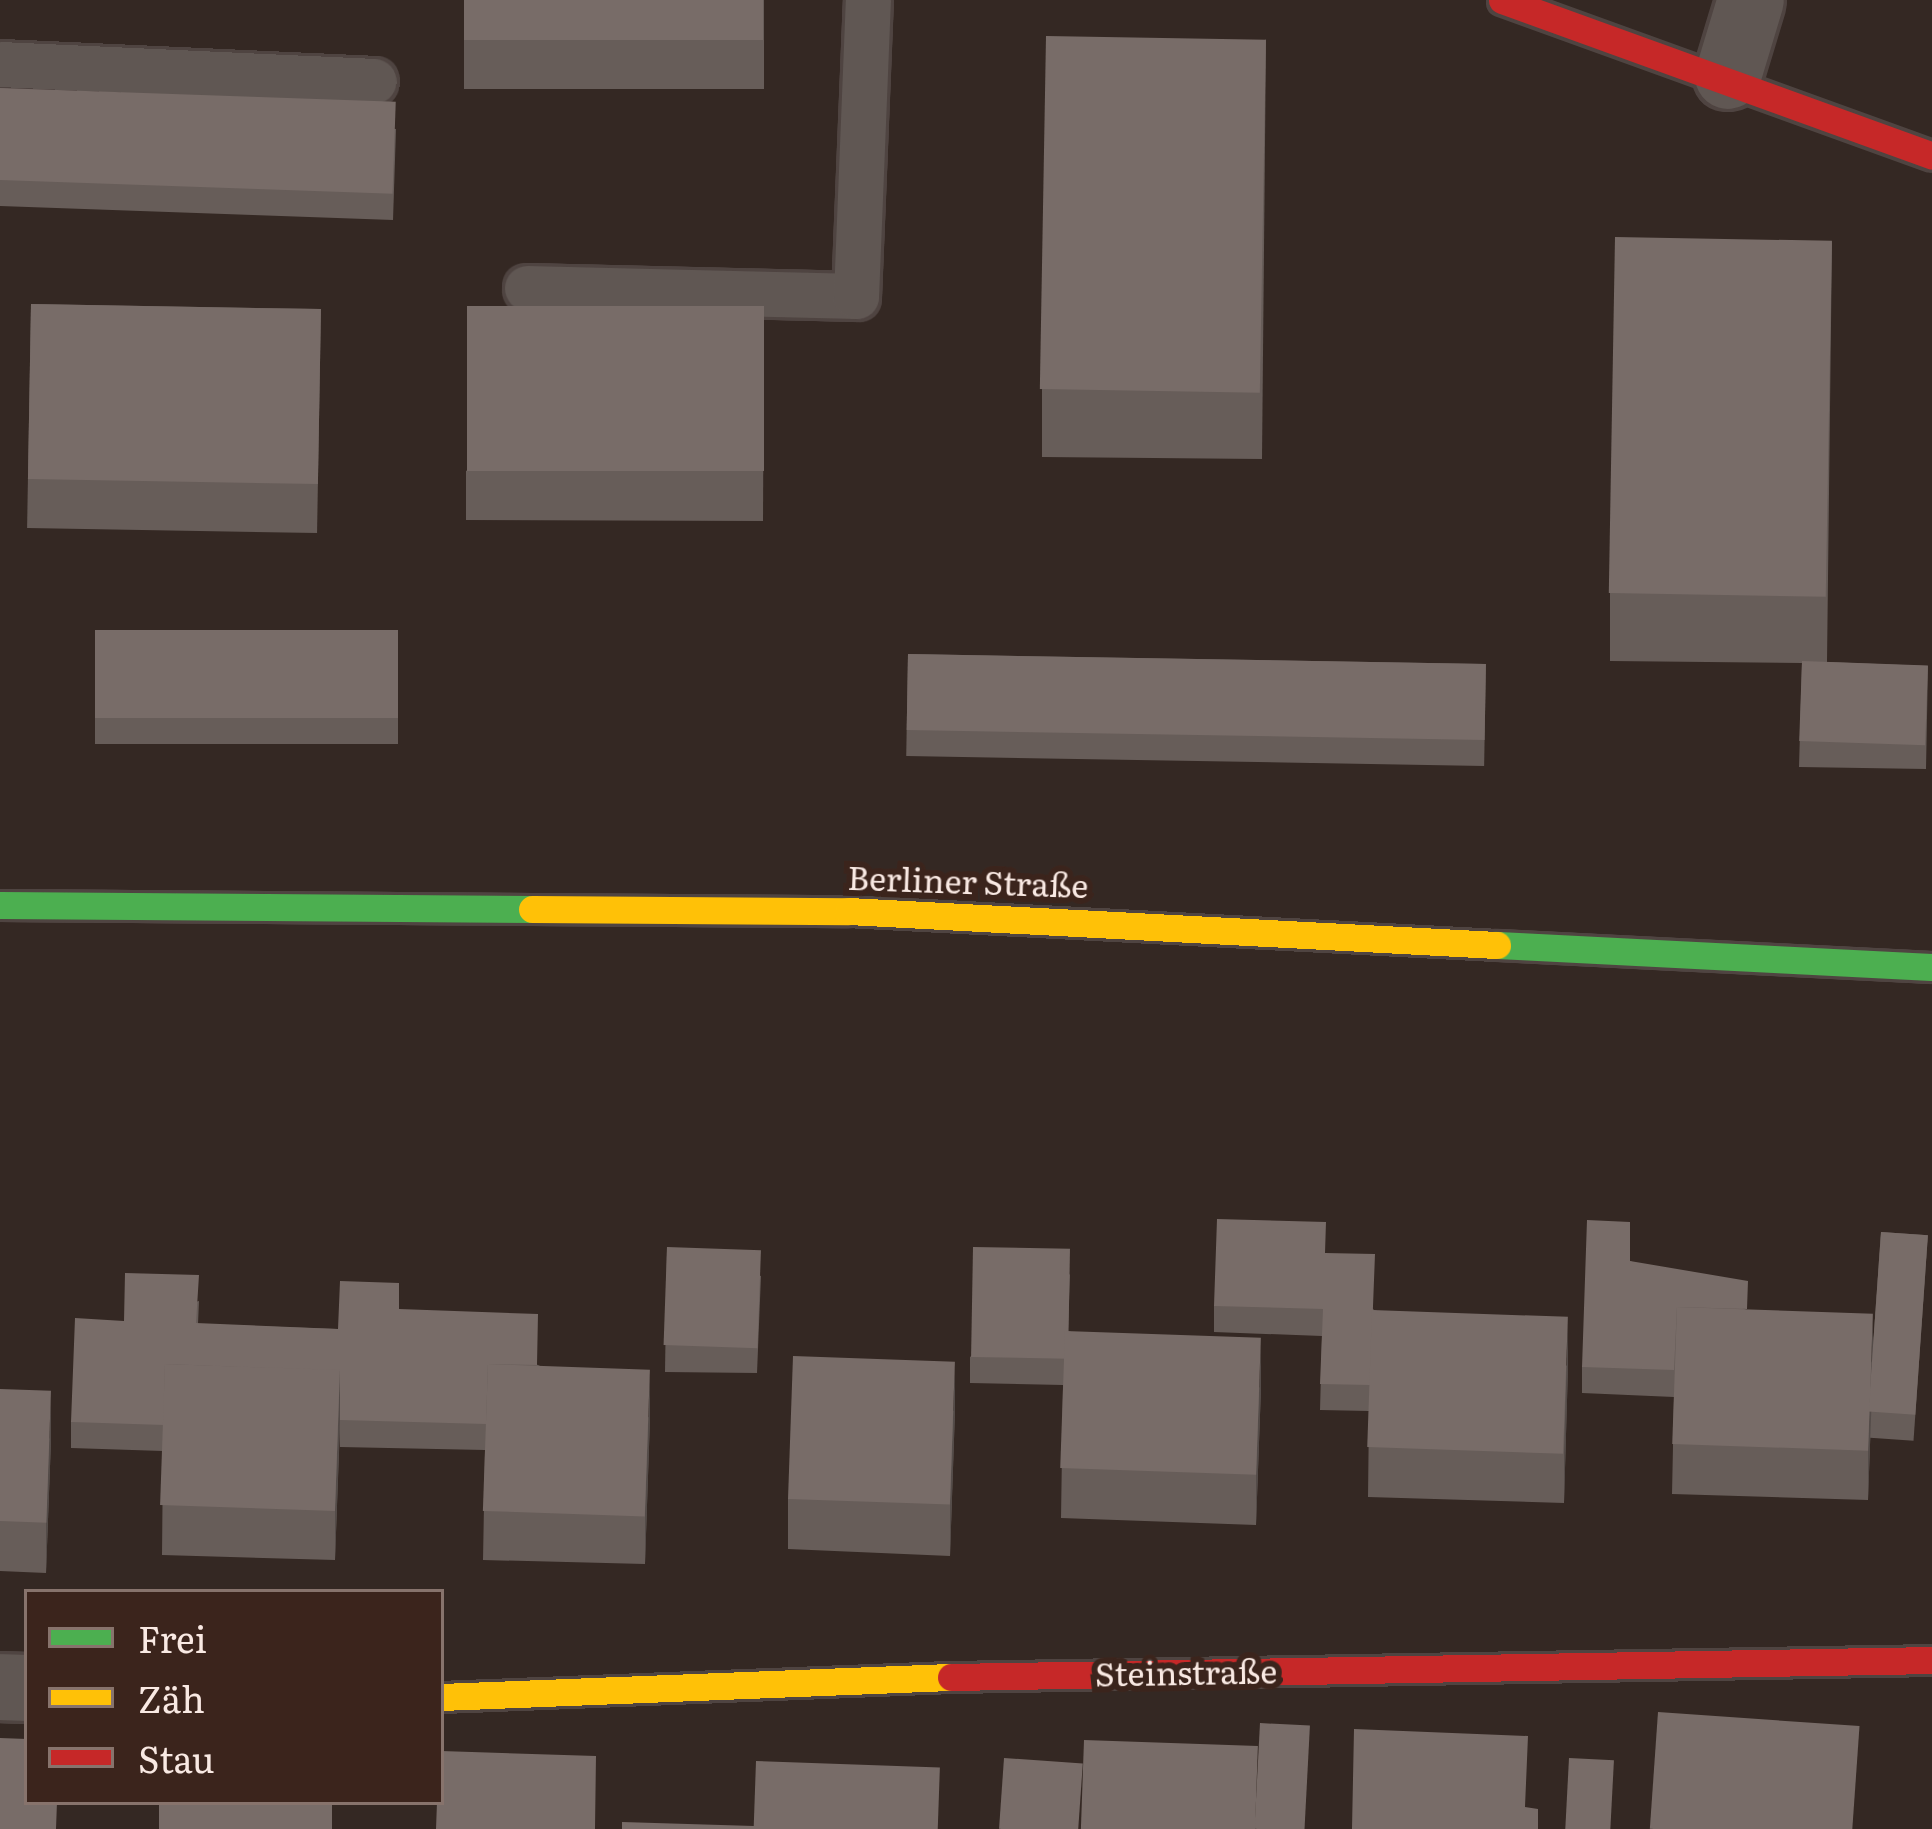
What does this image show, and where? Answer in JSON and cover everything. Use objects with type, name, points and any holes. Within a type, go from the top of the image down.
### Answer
[{"type":"street","points":[[1502,0],[1728,76],[1932,156]]},
{"type":"street","points":[[1728,76],[1751,0]]},
{"type":"street","name":"Berliner Straße","points":[[0,905],[870,912],[1932,967]]},
{"type":"street","name":"Steinstraße","points":[[444,1697],[1092,1672],[1932,1660]]},
{"type":"lane","points":[[527,288],[856,296],[868,0]]},
{"type":"lane","points":[[0,64],[374,81]]},
{"type":"building","points":[[464,0],[763,0],[763,40],[464,40]]},
{"type":"building","points":[[1046,36],[1266,40],[1260,393],[1040,389]]},
{"type":"building","points":[[0,88],[396,102],[393,194],[0,180]]},
{"type":"building","points":[[1615,237],[1832,241],[1826,597],[1609,593]]},
{"type":"building","points":[[31,304],[321,309],[318,484],[28,479]]},
{"type":"building","points":[[467,306],[764,306],[764,471],[467,471]]},
{"type":"building","points":[[95,630],[398,630],[398,718],[95,718]]},
{"type":"building","points":[[908,654],[1486,664],[1485,740],[907,730]]},
{"type":"building","points":[[1802,661],[1928,665],[1925,745],[1799,741]]},
{"type":"building","points":[[1217,1219],[1326,1222],[1325,1253],[1375,1254],[1370,1385],[1320,1384],[1323,1309],[1214,1306]]},
{"type":"building","points":[[1587,1220],[1630,1222],[1630,1261],[1748,1281],[1747,1309],[1677,1307],[1674,1370],[1582,1367]]},
{"type":"building","points":[[1881,1232],[1928,1235],[1915,1415],[1868,1412]]},
{"type":"building","points":[[667,1247],[761,1250],[758,1348],[664,1345]]},
{"type":"building","points":[[973,1247],[1070,1249],[1068,1359],[971,1357]]},
{"type":"building","points":[[125,1273],[199,1275],[196,1323],[338,1329],[340,1281],[399,1283],[399,1309],[538,1314],[537,1365],[488,1364],[486,1424],[340,1420],[340,1371],[165,1364],[164,1425],[71,1422],[75,1318],[124,1321]]},
{"type":"building","points":[[1677,1307],[1873,1314],[1868,1451],[1672,1444]]},
{"type":"building","points":[[1372,1310],[1568,1317],[1563,1454],[1367,1447]]},
{"type":"building","points":[[1065,1331],[1261,1338],[1256,1475],[1060,1468]]},
{"type":"building","points":[[793,1356],[955,1362],[950,1505],[788,1499]]},
{"type":"building","points":[[165,1364],[340,1370],[335,1511],[160,1505]]},
{"type":"building","points":[[488,1364],[650,1370],[645,1517],[483,1511]]},
{"type":"building","points":[[0,1389],[51,1391],[46,1523],[0,1521]]},
{"type":"building","points":[[1658,1712],[1860,1726],[1852,1829],[1650,1829]]},
{"type":"building","points":[[1260,1723],[1310,1726],[1305,1829],[1254,1829]]},
{"type":"building","points":[[1354,1729],[1528,1736],[1525,1807],[1538,1809],[1538,1829],[1352,1829]]},
{"type":"building","points":[[0,1738],[24,1739],[24,1805],[57,1805],[56,1829],[0,1829]]},
{"type":"building","points":[[1084,1740],[1258,1746],[1255,1829],[1081,1829]]},
{"type":"building","points":[[444,1751],[596,1756],[595,1829],[436,1829],[437,1805],[444,1805]]},
{"type":"building","points":[[1004,1758],[1083,1764],[1078,1829],[999,1829]]},
{"type":"building","points":[[1569,1758],[1614,1760],[1610,1829],[1565,1829]]},
{"type":"building","points":[[756,1761],[940,1767],[938,1829],[754,1829]]},
{"type":"building","points":[[159,1805],[332,1805],[332,1829],[159,1829]]},
{"type":"building","points":[[622,1822],[754,1826],[754,1829],[622,1829]]},
{"type":"traffic: fast","points":[[0,905],[532,909]]},
{"type":"traffic: fast","points":[[1497,945],[1932,967]]},
{"type":"traffic: slow","points":[[532,909],[848,911],[1497,945]]},
{"type":"traffic: slow","points":[[444,1697],[951,1677]]},
{"type":"traffic: jam","points":[[1502,0],[1932,156]]},
{"type":"traffic: jam","points":[[951,1677],[1932,1660]]}]
